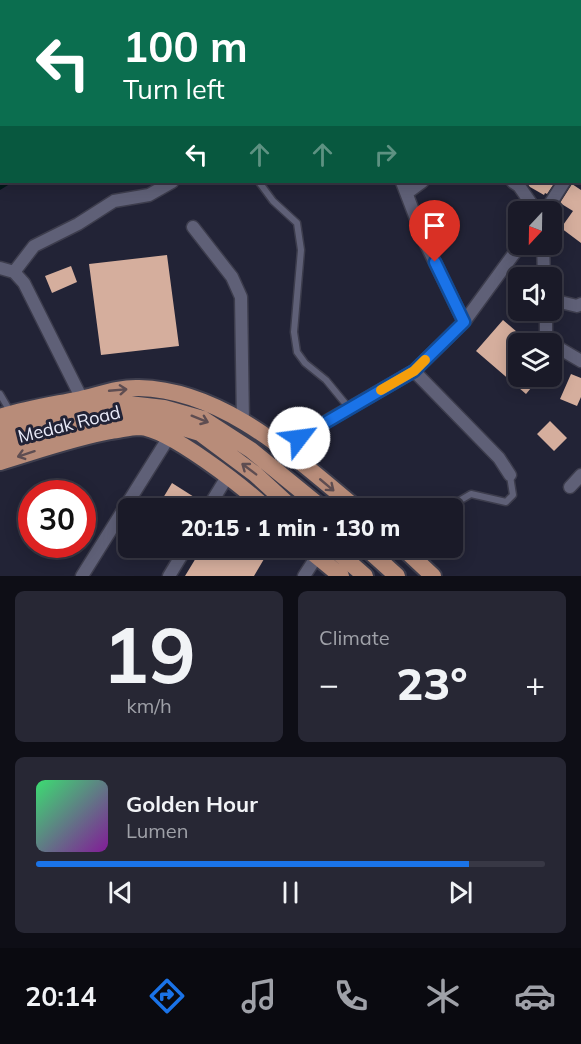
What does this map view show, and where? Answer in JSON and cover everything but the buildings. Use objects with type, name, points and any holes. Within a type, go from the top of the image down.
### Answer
[{"type":"main road","name":"Medak Road","points":[[6,415],[82,399],[107,391],[139,388],[178,393],[214,406],[282,447],[344,498]]},
{"type":"main road","points":[[0,431],[120,403],[164,408],[203,419],[251,450],[310,498]]},
{"type":"main road","points":[[0,447],[92,420],[126,415],[167,423],[200,434],[255,474],[281,498]]},
{"type":"main road","name":"Medak Road","points":[[0,462],[54,445],[140,427],[169,437],[198,455],[255,498]]},
{"type":"main road","points":[[319,558],[341,576]]},
{"type":"main road","points":[[344,558],[365,576]]},
{"type":"main road","points":[[377,558],[398,576]]},
{"type":"main road","points":[[419,558],[433,576]]},
{"type":"street","points":[[14,272],[34,246],[78,224],[114,201],[149,195],[170,183]]},
{"type":"street","points":[[518,183],[530,201]]},
{"type":"street","points":[[552,201],[563,183]]},
{"type":"street","points":[[404,187],[425,242],[464,322]]},
{"type":"street","points":[[193,227],[232,277],[241,297],[243,423]]},
{"type":"street","points":[[282,447],[414,371],[464,322],[513,255]]},
{"type":"street","points":[[0,268],[14,272],[24,283],[82,399]]},
{"type":"street","points":[[562,302],[577,306],[581,304]]},
{"type":"street","points":[[562,350],[581,361]]},
{"type":"street","points":[[414,371],[499,458],[510,475]]},
{"type":"street","points":[[82,576],[169,437]]},
{"type":"street","points":[[570,487],[581,475]]},
{"type":"street","points":[[214,498],[226,477]]},
{"type":"street","points":[[169,576],[180,558]]},
{"type":"street","points":[[304,576],[310,558]]},
{"type":"lane","points":[[260,183],[273,201],[297,223],[301,250],[294,332],[297,352],[304,363],[331,385],[350,408]]},
{"type":"lane","points":[[0,394],[6,415]]},
{"type":"lane","points":[[463,499],[471,494],[506,502],[513,495],[510,475]]},
{"type":"shaded area","points":[[0,183],[11,183],[0,190]]},
{"type":"slow traffic","points":[[381,390],[414,371],[425,360]]},
{"type":"route","points":[[299,438],[414,371],[464,322],[435,262]]}]
